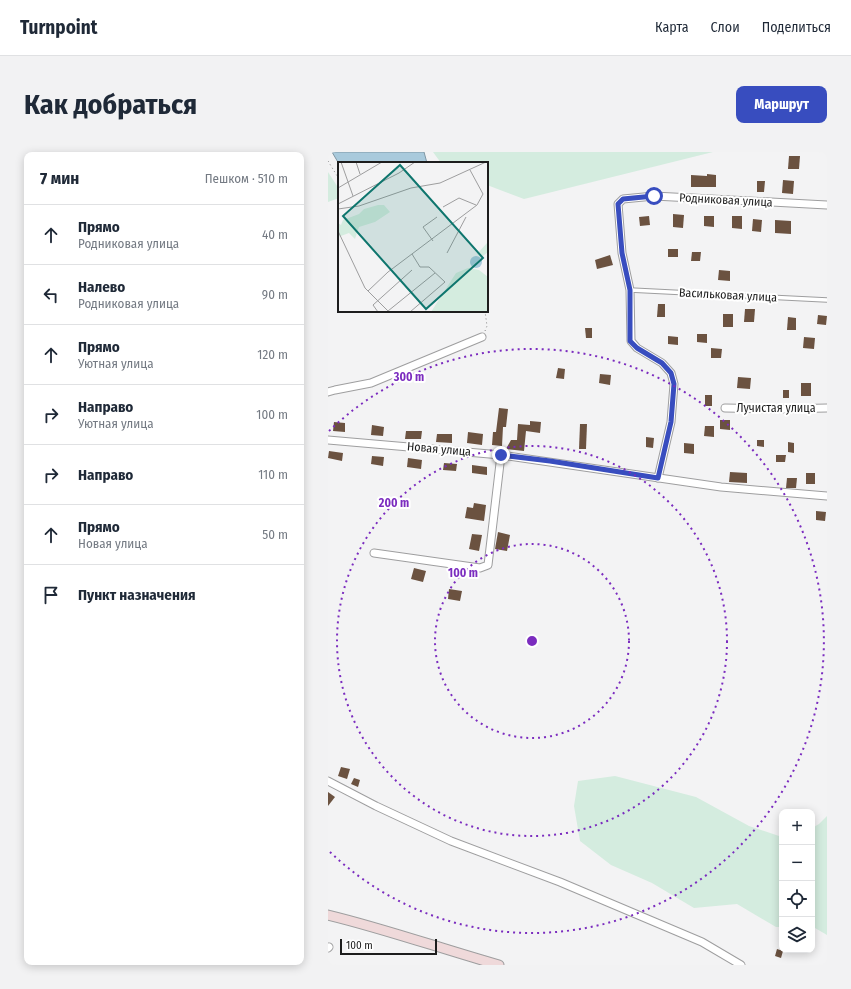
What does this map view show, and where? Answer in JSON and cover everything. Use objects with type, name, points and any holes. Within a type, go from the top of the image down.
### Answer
[{"type":"main road","points":[[328,915],[368,924],[418,941],[499,965]]},
{"type":"street","name":"Родниковая улица","points":[[658,478],[671,422],[674,384],[671,373],[662,363],[637,348],[630,341],[630,290],[622,253],[618,204],[623,199],[654,196],[827,205]]},
{"type":"street","points":[[328,392],[371,384],[482,337]]},
{"type":"street","name":"Лучистая улица","points":[[725,408],[827,408]]},
{"type":"street","name":"Новая улица","points":[[328,440],[501,455],[721,487],[827,496]]},
{"type":"street","points":[[374,553],[480,568],[488,565],[501,455]]},
{"type":"street","points":[[331,782],[451,841],[560,882],[702,942],[741,965]]},
{"type":"lane","name":"Васильковая улица","points":[[630,290],[827,300]]},
{"type":"path","points":[[328,161],[338,177]]},
{"type":"path","points":[[482,337],[487,326],[485,312]]},
{"type":"green space","points":[[433,152],[713,152],[524,199],[488,185],[488,162],[440,162]]},
{"type":"green space","points":[[328,172],[338,187],[338,198],[328,202]]},
{"type":"green space","points":[[615,776],[696,797],[749,826],[779,836],[779,927],[776,927],[737,904],[694,908],[652,883],[611,865],[580,841],[574,806],[578,781]]},
{"type":"green space","points":[[827,816],[827,935],[815,928],[815,826]]},
{"type":"water","points":[[332,152],[424,152],[427,162],[338,162]]},
{"type":"building","points":[[789,156],[800,156],[799,169],[788,169]]},
{"type":"building","points":[[707,174],[716,175],[716,187],[691,187],[691,175],[707,176]]},
{"type":"building","points":[[783,180],[794,181],[793,194],[782,193]]},
{"type":"building","points":[[757,181],[765,181],[764,192],[757,192]]},
{"type":"building","points":[[673,214],[684,215],[683,228],[673,227]]},
{"type":"building","points":[[649,216],[650,225],[640,226],[639,217]]},
{"type":"building","points":[[704,216],[714,216],[714,227],[704,226]]},
{"type":"building","points":[[732,216],[742,216],[742,229],[732,228]]},
{"type":"building","points":[[753,219],[762,220],[761,232],[752,231]]},
{"type":"building","points":[[775,220],[791,221],[791,234],[775,233]]},
{"type":"building","points":[[668,249],[678,249],[678,257],[668,257]]},
{"type":"building","points":[[692,252],[701,252],[700,261],[691,261]]},
{"type":"building","points":[[610,255],[613,265],[597,269],[595,260]]},
{"type":"building","points":[[719,270],[730,271],[730,281],[718,280]]},
{"type":"building","points":[[658,304],[665,304],[665,317],[657,317]]},
{"type":"building","points":[[745,309],[755,309],[754,322],[744,322]]},
{"type":"building","points":[[723,314],[733,314],[733,327],[723,327]]},
{"type":"building","points":[[818,315],[827,316],[826,325],[817,324]]},
{"type":"building","points":[[788,317],[796,318],[796,330],[787,330]]},
{"type":"building","points":[[585,328],[592,328],[592,338],[586,338]]},
{"type":"building","points":[[697,334],[707,334],[707,343],[697,342]]},
{"type":"building","points":[[668,336],[678,337],[678,345],[668,344]]},
{"type":"building","points":[[804,337],[815,338],[814,349],[803,348]]},
{"type":"building","points":[[711,348],[722,349],[721,358],[711,358]]},
{"type":"building","points":[[558,368],[565,369],[564,379],[556,378]]},
{"type":"building","points":[[600,374],[611,375],[610,385],[599,383]]},
{"type":"building","points":[[738,377],[751,378],[750,389],[737,388]]},
{"type":"building","points":[[801,383],[811,383],[811,396],[801,396]]},
{"type":"building","points":[[783,390],[789,390],[789,398],[783,398]]},
{"type":"building","points":[[705,395],[712,395],[712,406],[705,406]]},
{"type":"building","points":[[499,408],[508,409],[506,427],[503,427],[502,446],[492,445],[493,432],[496,432]]},
{"type":"building","points":[[720,420],[730,420],[730,430],[720,429]]},
{"type":"building","points":[[530,421],[541,422],[540,433],[526,431],[524,451],[506,449],[511,440],[517,440],[518,424],[530,425]]},
{"type":"building","points":[[334,422],[345,423],[345,432],[333,431]]},
{"type":"building","points":[[580,424],[587,424],[586,449],[579,449]]},
{"type":"building","points":[[372,425],[384,427],[383,436],[371,435]]},
{"type":"building","points":[[705,426],[714,426],[714,437],[704,436]]},
{"type":"building","points":[[406,431],[422,431],[421,439],[405,439]]},
{"type":"building","points":[[468,432],[483,434],[482,445],[467,443]]},
{"type":"building","points":[[437,434],[452,434],[452,443],[436,442]]},
{"type":"building","points":[[646,437],[654,438],[653,448],[646,447]]},
{"type":"building","points":[[757,440],[764,440],[764,447],[757,446]]},
{"type":"building","points":[[788,442],[794,443],[794,453],[788,452]]},
{"type":"building","points":[[684,443],[694,444],[694,454],[684,453]]},
{"type":"building","points":[[329,451],[343,453],[342,461],[328,458]]},
{"type":"building","points":[[776,455],[786,455],[785,462],[776,462]]},
{"type":"building","points":[[372,456],[384,457],[383,466],[371,464]]},
{"type":"building","points":[[408,458],[422,460],[421,469],[407,467]]},
{"type":"building","points":[[444,463],[457,464],[456,471],[443,470]]},
{"type":"building","points":[[472,465],[487,467],[487,475],[472,473]]},
{"type":"building","points":[[730,472],[747,473],[747,483],[729,482]]},
{"type":"building","points":[[806,473],[815,473],[815,484],[806,484]]},
{"type":"building","points":[[787,478],[797,478],[796,488],[786,488]]},
{"type":"building","points":[[474,503],[486,505],[484,521],[465,518],[467,507],[473,508]]},
{"type":"building","points":[[816,511],[826,512],[825,521],[816,520]]},
{"type":"building","points":[[498,532],[510,535],[507,551],[495,549]]},
{"type":"building","points":[[472,534],[482,535],[479,551],[469,549]]},
{"type":"building","points":[[414,568],[426,571],[423,582],[411,579]]},
{"type":"building","points":[[449,589],[462,591],[460,601],[448,599]]},
{"type":"building","points":[[341,767],[350,769],[347,779],[338,776]]},
{"type":"building","points":[[354,778],[360,780],[358,787],[351,784]]},
{"type":"building","points":[[328,792],[335,797],[328,806]]},
{"type":"building","points":[[777,949],[779,950],[779,953],[782,953],[781,958],[775,956]]},
{"type":"route","points":[[501,455],[658,478],[671,422],[674,384],[671,373],[662,363],[637,348],[630,341],[630,290],[622,253],[618,214],[618,204],[623,199],[654,196]]}]
